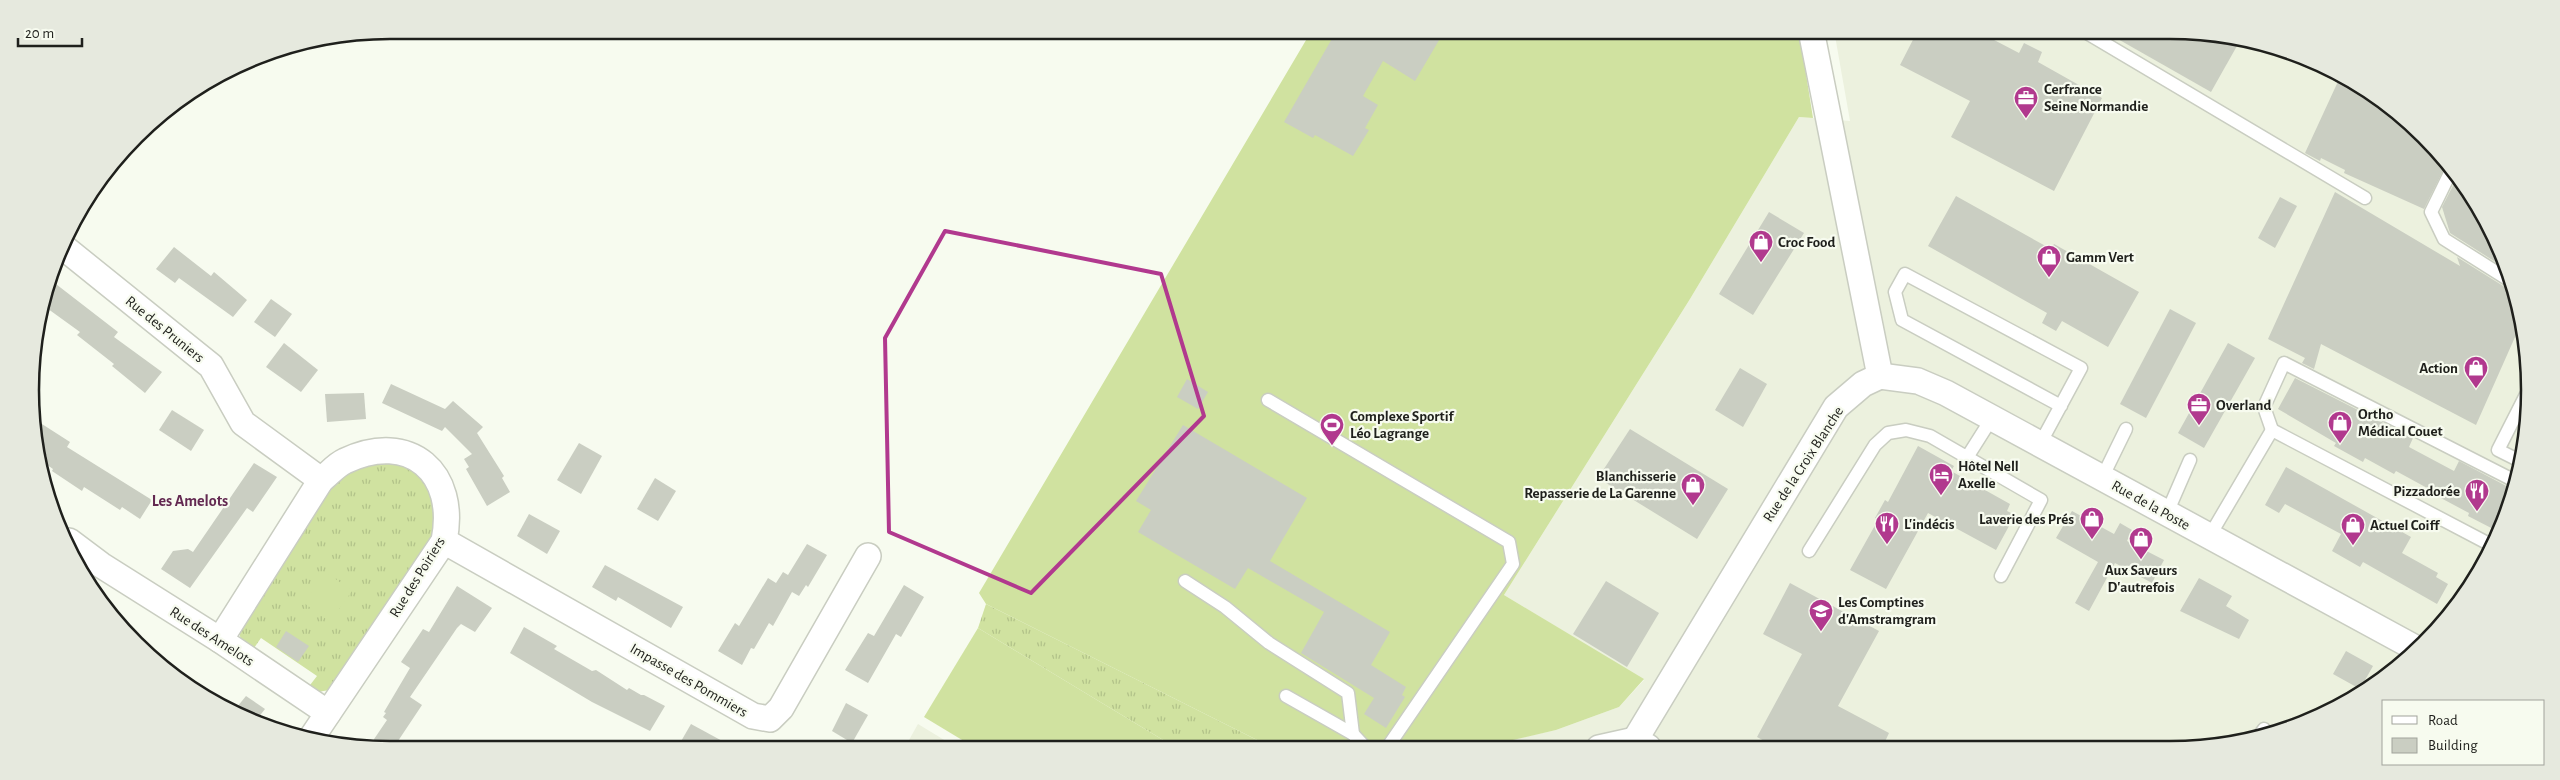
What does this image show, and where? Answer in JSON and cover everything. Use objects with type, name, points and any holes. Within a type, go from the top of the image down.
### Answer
[{"type":"street","points":[[1813,39],[1880,376]]},
{"type":"street","name":"Rue des Pruniers","points":[[68,251],[211,366],[243,423],[321,480]]},
{"type":"street","name":"Rue de la Poste","points":[[1880,376],[1918,381],[1992,418],[2410,646]]},
{"type":"street","name":"Rue de la Croix Blanche","points":[[1644,741],[1836,407],[1863,384],[1880,376]]},
{"type":"street","name":"Rue des Poiriers","points":[[220,640],[321,480],[343,462],[366,453],[391,450],[416,458],[433,472],[444,494],[448,521],[444,541],[328,713]]},
{"type":"street","name":"Impasse des Pommiers","points":[[444,541],[753,716],[770,718],[781,708],[868,556]]},
{"type":"street","name":"Rue des Amelots","points":[[75,546],[101,565],[220,640],[328,713]]},
{"type":"street","points":[[315,733],[328,713]]},
{"type":"lane","points":[[2097,39],[2365,198]]},
{"type":"lane","points":[[2449,176],[2431,212],[2444,239],[2503,276]]},
{"type":"lane","points":[[2040,444],[2061,406],[2081,368],[1905,274],[1895,292],[1902,320],[2061,406]]},
{"type":"lane","points":[[2486,542],[2272,430],[2264,407],[2284,363],[2510,479]]},
{"type":"lane","points":[[1268,400],[1509,542],[1513,564],[1392,741]]},
{"type":"lane","points":[[2515,459],[2498,450],[2520,417]]},
{"type":"lane","points":[[1966,459],[1992,418]]},
{"type":"lane","points":[[2102,478],[2126,429]]},
{"type":"lane","points":[[1809,551],[1875,444],[1888,433],[1906,430],[1930,436],[1966,459],[2041,500],[2001,576]]},
{"type":"lane","points":[[2209,537],[2272,430]]},
{"type":"lane","points":[[2167,513],[2190,460]]},
{"type":"lane","points":[[1185,581],[1225,607],[1269,643],[1348,693],[1353,734]]},
{"type":"lane","points":[[1286,696],[1353,734],[1360,741]]},
{"type":"highlighted area","points":[[945,231],[1161,274],[1204,416],[1031,593],[889,532],[885,338]]},
{"type":"shaded area","points":[[1836,39],[2170,39],[2239,45],[2304,65],[2346,86],[2384,111],[2434,158],[2449,176],[2474,214],[2495,256],[2515,321],[2521,390],[2515,459],[2495,524],[2474,566],[2449,604],[2402,654],[2384,669],[2346,694],[2304,715],[2239,735],[2170,741],[1505,741],[1556,730],[1619,707],[1644,680],[1504,595],[1690,299],[1799,117],[1850,121]]},
{"type":"shaded area","points":[[918,724],[946,741],[908,741]]},
{"type":"green space","name":"Complexe Sportif Léo Lagrange","points":[[1307,39],[1800,39],[1813,118],[1799,117],[1690,299],[1504,595],[1644,679],[1619,707],[1556,730],[1508,741],[1259,741],[986,604],[979,593]]},
{"type":"green space","points":[[383,454],[430,479],[441,524],[330,690],[317,692],[307,689],[317,676],[261,638],[252,651],[241,640],[239,632],[336,479]]},
{"type":"green space","points":[[326,572],[352,591],[330,622],[304,603]]},
{"type":"green space","points":[[986,604],[1259,741],[1165,741],[978,628]]},
{"type":"green space","points":[[978,628],[1165,741],[964,741],[924,717]]},
{"type":"building","points":[[1332,39],[1440,39],[1415,81],[1383,61],[1363,96],[1378,105],[1365,128],[1369,130],[1353,156],[1315,135],[1313,138],[1284,122]]},
{"type":"building","name":"Cerfrance Seine Normandie","points":[[1913,39],[1992,39],[2019,53],[2024,43],[2042,52],[2038,62],[2102,98],[2054,191],[1951,137],[1970,101],[1900,65]]},
{"type":"building","points":[[2118,39],[2193,40],[2238,45],[2211,92]]},
{"type":"building","points":[[2338,82],[2384,111],[2402,126],[2444,170],[2424,209],[2344,173],[2345,170],[2321,158],[2320,161],[2305,153]]},
{"type":"building","points":[[2454,183],[2474,214],[2498,264],[2450,233],[2442,207]]},
{"type":"building","points":[[2335,192],[2460,266],[2457,257],[2506,288],[2517,333],[2476,425],[2321,344],[2314,369],[2302,363],[2305,358],[2268,339]]},
{"type":"building","name":"Gamm Vert","points":[[1956,196],[2051,249],[2054,244],[2139,292],[2108,347],[2062,321],[2056,331],[2042,323],[2047,313],[1928,246]]},
{"type":"building","points":[[2280,197],[2297,206],[2275,248],[2258,238]]},
{"type":"building","name":"Croc Food","points":[[1769,212],[1804,233],[1753,315],[1719,294]]},
{"type":"building","points":[[174,247],[211,276],[214,272],[247,300],[233,317],[179,278],[175,283],[156,269]]},
{"type":"building","points":[[55,283],[118,332],[114,337],[162,372],[145,393],[112,366],[114,364],[77,335],[80,332],[48,309]]},
{"type":"building","points":[[271,299],[292,314],[275,337],[254,322]]},
{"type":"building","points":[[2170,309],[2196,323],[2146,418],[2120,404]]},
{"type":"building","points":[[284,343],[318,370],[301,392],[266,367]]},
{"type":"building","points":[[2228,343],[2255,358],[2204,448],[2178,433]]},
{"type":"building","points":[[1740,368],[1767,384],[1743,427],[1715,410]]},
{"type":"building","points":[[2295,378],[2413,438],[2409,447],[2454,471],[2459,461],[2507,487],[2493,529],[2468,516],[2469,513],[2439,497],[2440,495],[2396,471],[2394,474],[2365,458],[2363,462],[2334,446],[2336,443],[2278,409]]},
{"type":"building","points":[[1187,379],[1208,392],[1198,409],[1177,397]]},
{"type":"building","points":[[391,384],[445,409],[453,401],[483,427],[477,433],[504,476],[502,478],[510,492],[487,506],[466,469],[469,467],[464,459],[472,454],[445,427],[442,431],[382,403]]},
{"type":"building","points":[[364,393],[366,419],[327,422],[325,394]]},
{"type":"building","points":[[172,410],[204,430],[191,451],[159,430]]},
{"type":"building","points":[[41,423],[70,442],[67,447],[152,500],[140,519],[122,507],[120,510],[84,487],[82,491],[52,471],[53,469],[46,464],[45,459],[47,456],[44,454]]},
{"type":"building","points":[[1183,425],[1307,498],[1270,561],[1390,632],[1371,665],[1406,687],[1402,695],[1405,697],[1386,728],[1364,714],[1374,698],[1301,653],[1324,612],[1248,568],[1235,589],[1138,532],[1151,510],[1136,501]]},
{"type":"building","points":[[1630,429],[1728,489],[1697,539],[1598,478]]},
{"type":"building","points":[[579,443],[602,456],[581,494],[557,480]]},
{"type":"building","name":"Hôtel Nell Axelle","points":[[1918,446],[1954,466],[1951,471],[2010,504],[2007,511],[2015,515],[1996,550],[1928,513],[1886,589],[1850,570],[1878,520],[1875,518],[1885,500],[1888,502]]},
{"type":"building","points":[[254,463],[277,477],[253,512],[247,508],[190,588],[161,569],[173,551],[188,549],[193,552]]},
{"type":"building","points":[[2286,467],[2411,537],[2402,553],[2438,573],[2436,577],[2448,584],[2437,604],[2363,562],[2360,567],[2332,551],[2341,534],[2285,504],[2279,513],[2265,505]]},
{"type":"building","points":[[655,478],[676,491],[658,521],[637,509]]},
{"type":"building","points":[[2072,511],[2114,534],[2120,523],[2132,530],[2127,541],[2164,560],[2152,583],[2115,563],[2089,611],[2075,603],[2098,562],[2056,538]]},
{"type":"building","points":[[529,514],[560,531],[547,554],[517,536]]},
{"type":"building","points":[[807,544],[827,555],[808,587],[806,585],[799,596],[792,592],[773,626],[769,623],[754,649],[751,648],[742,665],[718,651],[735,623],[739,626],[768,578],[776,583],[783,572],[788,575]]},
{"type":"building","points":[[605,565],[683,607],[671,628],[618,597],[616,601],[592,587]]},
{"type":"building","points":[[2199,578],[2232,596],[2226,606],[2249,620],[2239,639],[2180,611]]},
{"type":"building","points":[[1606,581],[1659,613],[1627,667],[1573,634]]},
{"type":"building","points":[[1790,583],[1879,631],[1838,706],[1889,733],[1885,741],[1764,741],[1757,737],[1802,654],[1763,634]]},
{"type":"building","points":[[904,585],[924,597],[901,637],[896,634],[868,683],[845,670],[868,633],[874,636]]},
{"type":"building","points":[[457,586],[492,608],[475,632],[461,624],[457,628],[410,697],[422,705],[398,741],[373,740],[387,720],[383,717],[386,713],[384,712],[410,668],[401,662],[423,629],[429,632]]},
{"type":"building","points":[[524,627],[557,646],[554,649],[592,671],[596,670],[627,690],[629,688],[665,706],[650,731],[592,702],[510,653]]},
{"type":"building","points":[[286,631],[309,646],[298,662],[276,647]]},
{"type":"building","points":[[2346,651],[2373,666],[2363,683],[2357,687],[2333,674]]},
{"type":"building","points":[[246,696],[265,709],[259,716],[238,706]]},
{"type":"building","points":[[846,703],[868,715],[853,741],[849,741],[832,731]]},
{"type":"building","points":[[691,724],[722,741],[681,741]]},
{"type":"place","name":"Cerfrance Seine Normandie","points":[[2026,119]]},
{"type":"place","name":"Croc Food","points":[[1761,263]]},
{"type":"place","name":"Gamm Vert","points":[[2049,278]]},
{"type":"place","name":"Action","points":[[2476,389]]},
{"type":"place","name":"Overland","points":[[2199,426]]},
{"type":"place","name":"Ortho Médical Couet","points":[[2340,444]]},
{"type":"place","name":"Complexe Sportif Léo Lagrange","points":[[1332,446]]},
{"type":"place","name":"Hôtel Nell Axelle","points":[[1941,496]]},
{"type":"place","name":"Blanchisserie Repasserie de La Garenne","points":[[1693,506]]},
{"type":"place","name":"Pizzadorée","points":[[2477,512]]},
{"type":"place","name":"Laverie des Prés","points":[[2092,540]]},
{"type":"place","name":"L'indécis","points":[[1887,545]]},
{"type":"place","name":"Actuel Coiff","points":[[2353,546]]},
{"type":"place","name":"Aux Saveurs D'autrefois","points":[[2141,560]]},
{"type":"place","name":"Les Comptines d'Amstramgram","points":[[1821,632]]},
{"type":"district","name":"Les Amelots","points":[[190,500]]}]
